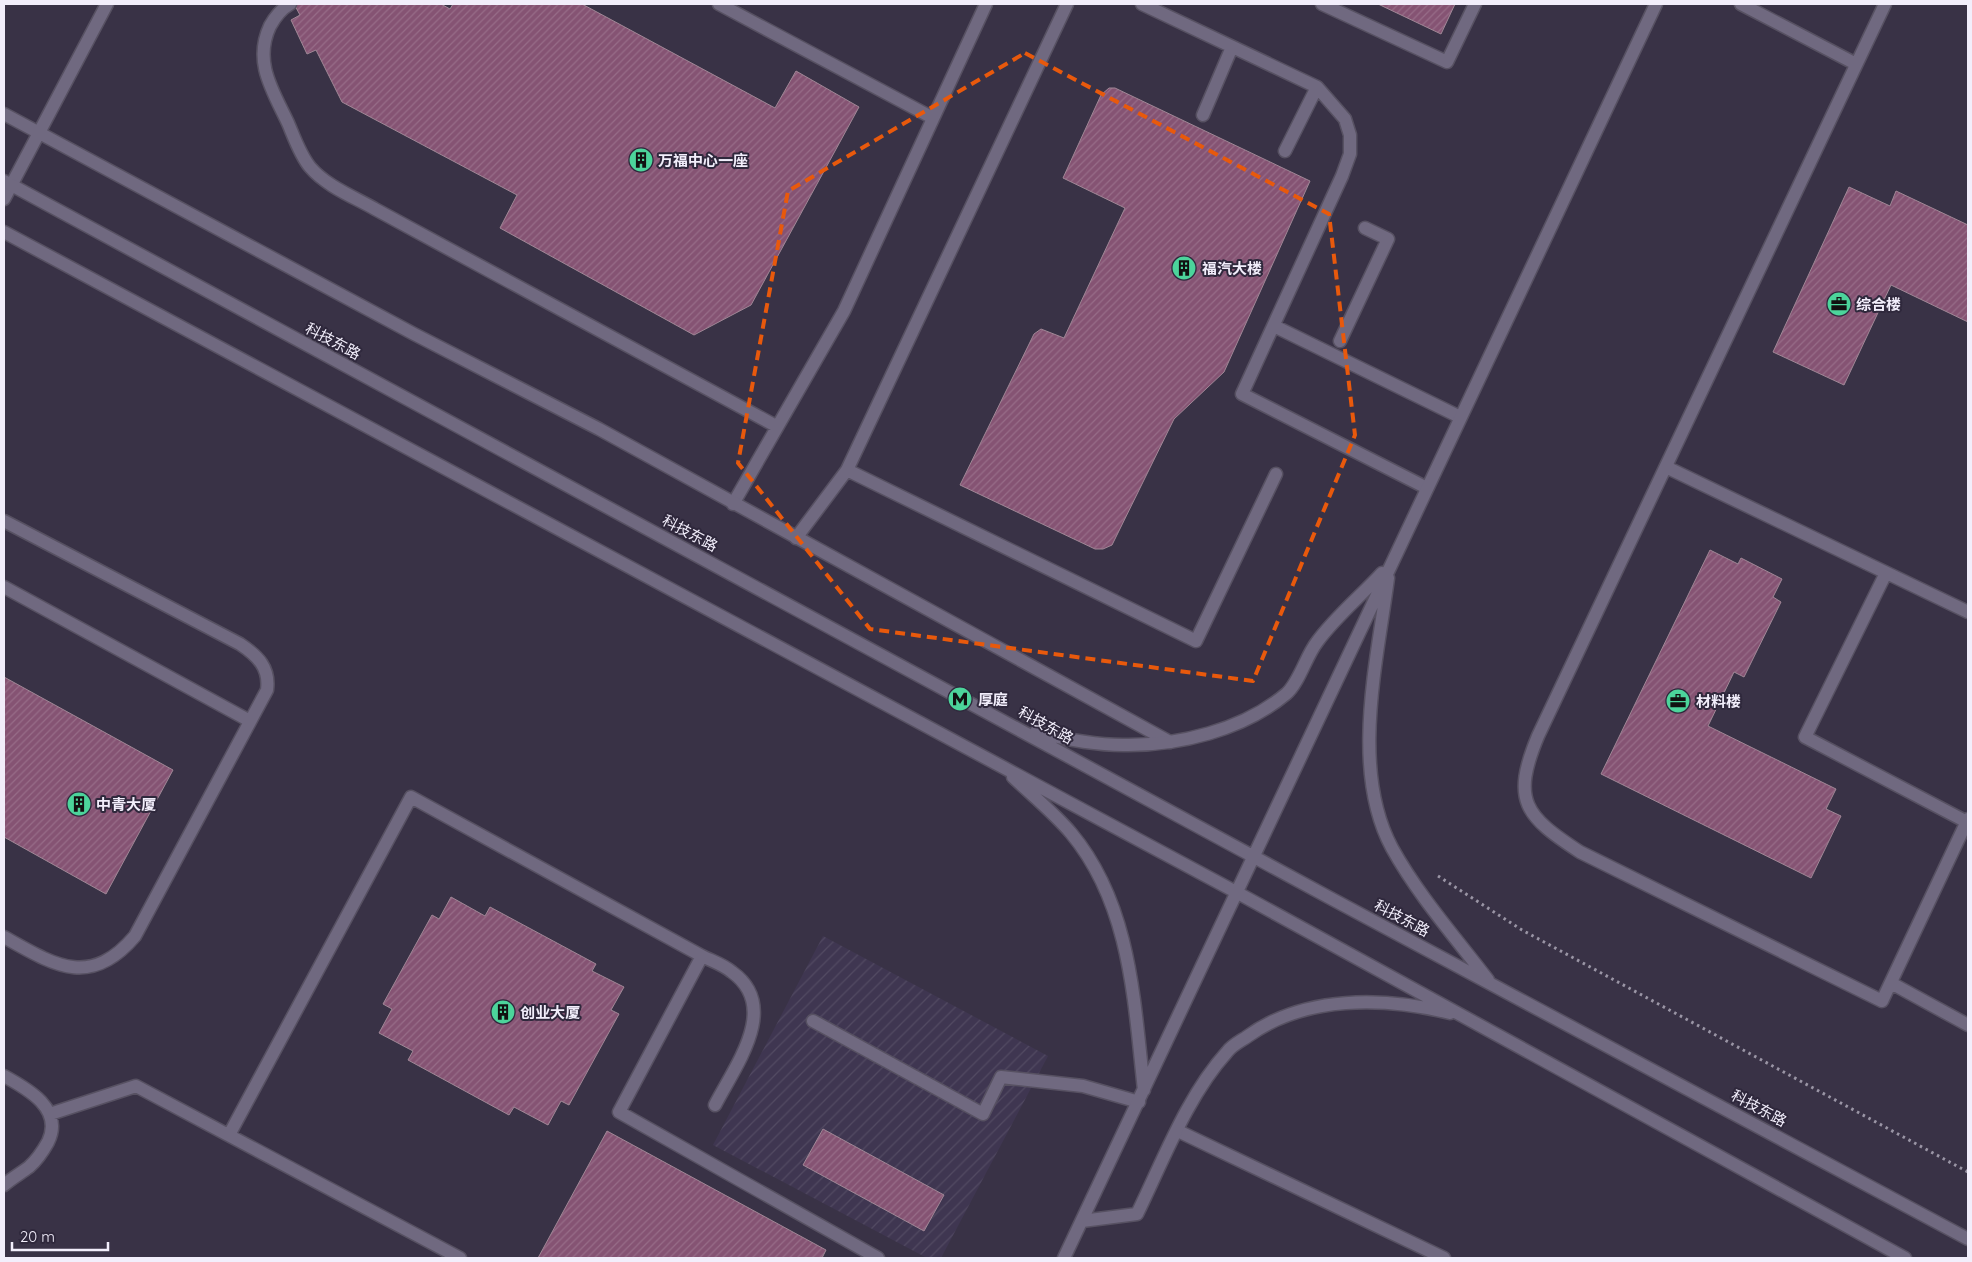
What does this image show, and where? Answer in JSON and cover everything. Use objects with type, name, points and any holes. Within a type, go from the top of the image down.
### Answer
[{"type":"main road","points":[[4,199],[8,183],[39,133],[107,4]]},
{"type":"main road","points":[[290,4],[284,7],[273,22],[265,38],[262,57],[267,76],[278,103],[310,168],[329,182],[367,204],[776,426]]},
{"type":"main road","points":[[719,4],[933,118]]},
{"type":"main road","points":[[733,504],[776,426],[813,367],[844,311],[986,4]]},
{"type":"main road","points":[[796,538],[847,470],[1067,4]]},
{"type":"main road","points":[[1142,4],[1317,87],[1345,119],[1350,135],[1350,154],[1332,200],[1242,394],[1427,488]]},
{"type":"main road","points":[[1322,4],[1447,62],[1475,4]]},
{"type":"main road","points":[[1064,1258],[1139,1102],[1252,856],[1656,4]]},
{"type":"main road","points":[[1741,4],[1856,64]]},
{"type":"main road","points":[[1885,4],[1526,765],[1525,791],[1531,813],[1548,831],[1580,852],[1882,1001],[1968,820],[1805,737],[1886,573]]},
{"type":"main road","points":[[1203,115],[1232,47]]},
{"type":"main road","points":[[1285,151],[1317,87]]},
{"type":"main road","points":[[4,114],[414,334],[599,429],[1170,742]]},
{"type":"main road","name":"科技东路","points":[[8,183],[1252,856],[1968,1239]]},
{"type":"main road","points":[[1340,341],[1388,239],[1365,228]]},
{"type":"main road","points":[[4,232],[1236,892],[1905,1258]]},
{"type":"main road","points":[[1274,326],[1460,416]]},
{"type":"main road","points":[[1666,467],[1968,612]]},
{"type":"main road","points":[[847,470],[1196,641],[1276,474]]},
{"type":"main road","points":[[4,521],[232,639],[254,654],[263,664],[268,679],[267,690],[135,936],[122,950],[98,964],[71,967],[51,963],[4,937]]},
{"type":"main road","points":[[1020,729],[1068,739],[1122,746],[1170,742],[1224,729],[1260,712],[1288,692],[1317,642],[1389,566]]},
{"type":"main road","points":[[1389,566],[1369,720],[1370,769],[1377,810],[1391,846],[1418,890],[1492,984]]},
{"type":"main road","points":[[4,587],[250,721]]},
{"type":"main road","points":[[1002,767],[1071,833],[1103,881],[1122,933],[1130,972],[1144,1090]]},
{"type":"main road","points":[[229,1135],[411,797],[733,972],[753,997],[754,1024],[750,1038],[715,1105]]},
{"type":"main road","points":[[702,956],[619,1112],[878,1258]]},
{"type":"main road","points":[[1891,983],[1968,1025]]},
{"type":"main road","points":[[1082,1221],[1137,1214],[1201,1085],[1228,1050],[1258,1028],[1284,1016],[1323,1006],[1371,1003],[1416,1005],[1466,1017]]},
{"type":"main road","points":[[814,1021],[983,1114],[1001,1077],[1083,1086],[1139,1102]]},
{"type":"main road","points":[[4,1076],[39,1098],[50,1114],[52,1124],[50,1138],[43,1151],[29,1166],[4,1185]]},
{"type":"main road","points":[[50,1114],[136,1086],[460,1258]]},
{"type":"main road","points":[[1178,1131],[1444,1258]]},
{"type":"path","points":[[1432,872],[1522,930],[1968,1172]]},
{"type":"highlighted area","points":[[1025,53],[1329,214],[1355,435],[1253,681],[870,629],[738,463],[788,191]]},
{"type":"shaded area","points":[[823,936],[1048,1056],[941,1258],[927,1258],[713,1145]]},
{"type":"building","name":"万福中心一座","points":[[294,4],[441,4],[450,9],[453,4],[582,4],[775,108],[796,71],[859,107],[751,305],[694,335],[500,228],[517,195],[342,102],[316,50],[307,54],[291,20],[300,15]]},
{"type":"building","points":[[1378,4],[1455,4],[1441,34]]},
{"type":"building","name":"福汽大楼","points":[[1109,88],[1115,88],[1310,181],[1224,372],[1174,419],[1112,545],[1103,549],[1095,549],[960,485],[1034,334],[1041,329],[1064,338],[1125,208],[1063,178],[1101,95]]},
{"type":"building","name":"综合楼","points":[[1849,187],[1890,206],[1896,191],[1968,225],[1968,322],[1891,285],[1844,385],[1773,352]]},
{"type":"building","name":"材料楼","points":[[1710,550],[1738,564],[1741,558],[1782,579],[1773,597],[1781,602],[1744,677],[1734,672],[1708,726],[1836,789],[1826,809],[1841,816],[1811,878],[1601,774]]},
{"type":"building","name":"中青大厦","points":[[4,677],[173,770],[106,894],[4,837]]},
{"type":"building","name":"创业大厦","points":[[451,897],[485,916],[490,907],[596,964],[592,971],[624,987],[611,1010],[619,1014],[569,1105],[561,1101],[548,1125],[514,1107],[509,1115],[408,1060],[413,1051],[379,1033],[392,1009],[383,1004],[432,915],[439,919]]},
{"type":"building","points":[[823,1129],[944,1195],[924,1231],[803,1165]]},
{"type":"building","points":[[607,1131],[826,1250],[822,1258],[538,1258]]},
{"type":"place","name":"万福中心一座","points":[[641,160]]},
{"type":"place","name":"福汽大楼","points":[[1184,268]]},
{"type":"place","name":"综合楼","points":[[1839,304]]},
{"type":"place","name":"厚庭","points":[[960,699]]},
{"type":"place","name":"材料楼","points":[[1678,701]]},
{"type":"place","name":"中青大厦","points":[[79,804]]},
{"type":"place","name":"创业大厦","points":[[503,1012]]}]
